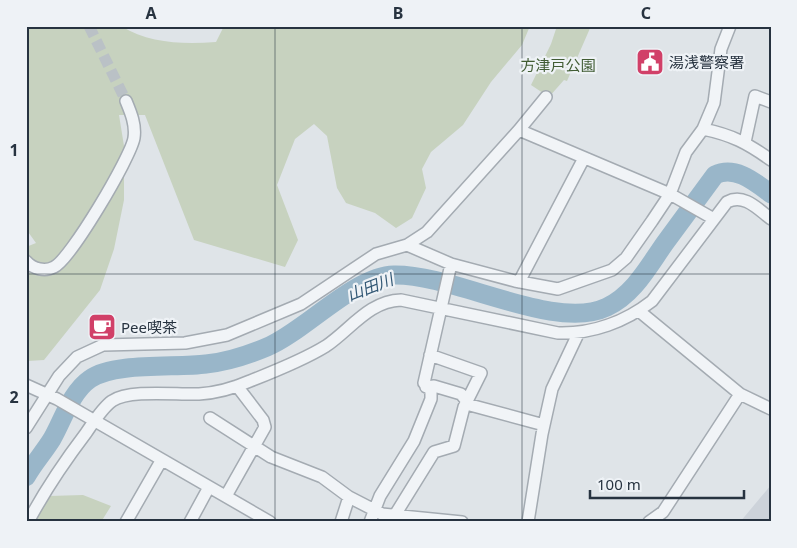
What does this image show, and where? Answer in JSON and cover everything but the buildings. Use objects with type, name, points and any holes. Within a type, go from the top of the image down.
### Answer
[{"type":"street","points":[[407,245],[450,266],[558,289],[612,270],[626,258],[673,196],[686,152],[703,129],[712,110],[721,49],[730,26]]},
{"type":"street","points":[[745,142],[755,96],[771,102]]},
{"type":"street","points":[[28,422],[52,397],[59,376],[77,357],[103,345],[185,343],[227,336],[302,304],[376,254],[407,245],[427,232],[519,130],[546,97]]},
{"type":"street","points":[[26,261],[35,268],[53,268],[60,263],[77,241],[131,148],[134,126],[126,101]]},
{"type":"street","points":[[703,129],[725,133],[745,142],[771,160]]},
{"type":"street","points":[[519,130],[673,196],[710,216]]},
{"type":"street","points":[[519,282],[584,158]]},
{"type":"street","points":[[28,522],[53,477],[90,420],[113,400],[131,395],[201,394],[237,386],[324,347],[377,304],[401,300],[558,333],[578,334],[612,323],[639,311],[652,301],[697,245],[710,216],[724,206],[738,199],[745,200],[771,219]]},
{"type":"street","points":[[370,522],[373,510],[414,442],[432,396],[431,391],[424,383],[450,266]]},
{"type":"street","points":[[639,311],[740,394],[771,409]]},
{"type":"street","points":[[528,522],[552,389],[578,334]]},
{"type":"street","points":[[395,515],[434,452],[454,446],[467,402],[481,373],[430,354]]},
{"type":"street","points":[[26,385],[52,397],[270,522]]},
{"type":"street","points":[[226,496],[264,431],[265,424],[237,386]]},
{"type":"street","points":[[426,387],[434,386],[461,394],[470,405],[544,425]]},
{"type":"street","points":[[649,522],[662,512],[740,394]]},
{"type":"street","points":[[210,418],[270,458],[322,477],[349,497],[382,514],[462,522]]},
{"type":"street","points":[[414,442],[434,452]]},
{"type":"street","points":[[126,522],[161,461]]},
{"type":"street","points":[[190,522],[209,487]]},
{"type":"street","points":[[340,522],[349,497]]},
{"type":"shaded area","points":[[771,485],[771,522],[740,522]]},
{"type":"green space","points":[[26,26],[121,26],[155,40],[192,43],[216,42],[224,26],[530,26],[522,45],[491,82],[463,125],[431,152],[422,169],[426,188],[412,218],[396,228],[375,213],[346,203],[337,188],[327,136],[314,124],[295,139],[277,185],[298,240],[285,267],[194,240],[145,115],[119,115],[124,146],[124,200],[114,249],[100,290],[44,360],[28,361],[26,247],[36,243],[26,229]]},
{"type":"green space","name":"方津戸公園","points":[[557,26],[591,26],[567,81],[564,80],[549,97],[531,85],[551,44]]},
{"type":"green space","points":[[83,495],[111,506],[101,522],[35,522],[49,496]]},
{"type":"waterway","name":"山田川","points":[[26,477],[52,439],[78,391],[90,379],[101,374],[129,368],[206,364],[245,355],[282,339],[363,284],[394,275],[419,277],[446,283],[533,308],[585,313],[617,302],[633,287],[715,175],[722,172],[737,173],[752,180],[771,194]]},
{"type":"tunnel","points":[[89,26],[126,101]]},
{"type":"place","name":"湯浅警察署","points":[[650,62]]},
{"type":"place","name":"Pee喫茶","points":[[102,327]]}]
